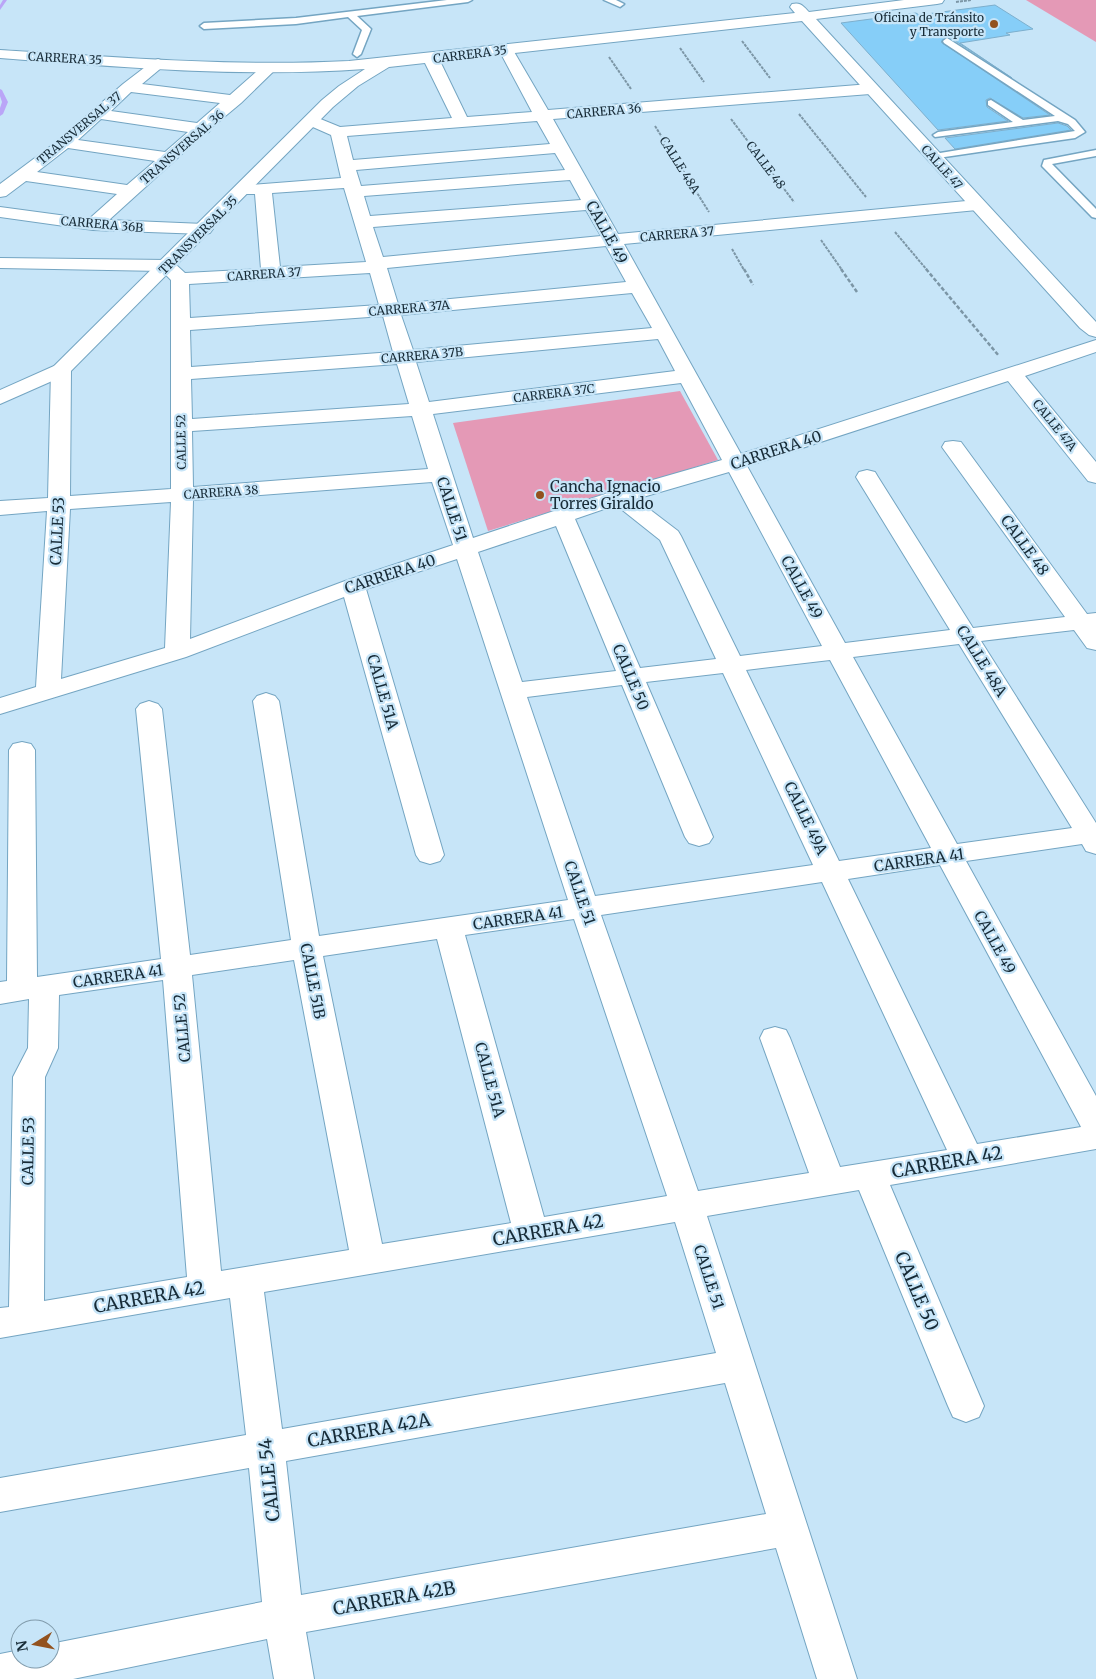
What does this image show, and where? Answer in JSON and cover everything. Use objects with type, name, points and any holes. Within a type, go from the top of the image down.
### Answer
[{"type":"street","name":"CARRERA 35","points":[[0,45],[237,56],[428,54],[506,50],[812,10],[871,0]]},
{"type":"street","name":"CARRERA 35","points":[[428,54],[721,19],[937,0]]},
{"type":"street","name":"CALLE 47","points":[[812,10],[870,89],[1087,324],[1096,330]]},
{"type":"street","name":"CALLE 49","points":[[506,50],[688,376],[1096,1125]]},
{"type":"street","name":"CARRERA 35","points":[[0,54],[158,64],[279,67],[390,62]]},
{"type":"street","points":[[390,62],[428,54],[462,123]]},
{"type":"street","name":"TRANSVERSAL 35","points":[[0,398],[61,370],[173,273],[204,229],[336,95],[368,73],[390,62]]},
{"type":"street","name":"TRANSVERSAL 37","points":[[0,192],[65,142],[99,114],[128,86],[158,64]]},
{"type":"street","points":[[279,67],[306,72],[321,78],[331,86],[336,95]]},
{"type":"street","name":"TRANSVERSAL 36","points":[[93,225],[235,100],[279,67]]},
{"type":"street","points":[[128,86],[235,100]]},
{"type":"street","name":"CARRERA 36","points":[[338,132],[870,89]]},
{"type":"street","points":[[99,114],[203,129]]},
{"type":"street","points":[[312,121],[338,132]]},
{"type":"street","name":"CALLE 47","points":[[925,121],[969,168]]},
{"type":"street","name":"CALLE 51","points":[[338,132],[351,180],[465,550],[686,1206],[836,1679]]},
{"type":"street","points":[[65,142],[168,158]]},
{"type":"street","points":[[243,190],[351,180],[561,148]]},
{"type":"street","points":[[351,180],[576,174]]},
{"type":"street","points":[[22,175],[131,191]]},
{"type":"street","points":[[263,189],[271,274]]},
{"type":"street","points":[[364,222],[592,204]]},
{"type":"street","name":"CARRERA 37","points":[[0,263],[173,273],[271,274],[977,205]]},
{"type":"street","name":"CARRERA 36B","points":[[0,212],[93,225],[204,229]]},
{"type":"street","name":"CALLE 52","points":[[173,273],[179,325],[181,374],[182,495],[177,652]]},
{"type":"street","name":"CARRERA 37A","points":[[179,325],[391,310],[638,287]]},
{"type":"street","name":"CARRERA 37B","points":[[181,374],[405,357],[664,333]]},
{"type":"street","name":"CARRERA 40","points":[[0,706],[177,652],[353,586],[562,516],[735,463],[1096,346]]},
{"type":"street","name":"CALLE 53","points":[[48,691],[59,504],[61,370]]},
{"type":"street","name":"CALLE 47A","points":[[1013,374],[1096,476]]},
{"type":"street","name":"CARRERA 37C","points":[[181,426],[421,409],[688,376]]},
{"type":"street","name":"CALLE 48","points":[[953,447],[1088,621],[1096,643]]},
{"type":"street","name":"CARRERA 38","points":[[0,508],[441,475]]},
{"type":"street","name":"CALLE 48A","points":[[867,477],[1094,838]]},
{"type":"street","name":"CALLE 49A","points":[[620,497],[670,536],[968,1159]]},
{"type":"street","name":"CALLE 50","points":[[562,516],[699,837]]},
{"type":"street","name":"CALLE 51A","points":[[353,586],[430,855]]},
{"type":"street","points":[[512,691],[1088,621]]},
{"type":"street","name":"CALLE 51B","points":[[266,701],[307,949],[368,1260]]},
{"type":"street","name":"CALLE 52","points":[[149,709],[177,968],[206,1288]]},
{"type":"street","name":"CALLE 53","points":[[13,1320],[29,1078],[43,1048],[22,990],[22,750]]},
{"type":"street","name":"CARRERA 41","points":[[22,990],[948,856],[1094,838]]},
{"type":"street","name":"CALLE 51A","points":[[449,928],[531,1232]]},
{"type":"street","points":[[774,1038],[829,1182]]},
{"type":"street","name":"CARRERA 42","points":[[13,1320],[1096,1137]]},
{"type":"street","name":"CALLE 50","points":[[869,1176],[966,1406]]},
{"type":"street","name":"CALLE 54","points":[[245,1281],[266,1448],[283,1617],[294,1679]]},
{"type":"street","name":"CARRERA 42A","points":[[0,1495],[737,1365]]},
{"type":"street","name":"CARRERA 42B","points":[[0,1674],[283,1617],[788,1528]]},
{"type":"lane","points":[[204,26],[271,23],[468,0]]},
{"type":"lane","points":[[608,0],[620,4]]},
{"type":"lane","points":[[352,15],[367,29],[357,54]]},
{"type":"lane","points":[[934,157],[1075,135],[1080,132],[1078,127],[1065,118],[947,41]]},
{"type":"lane","points":[[991,102],[1020,122]]},
{"type":"lane","points":[[938,135],[1020,122],[1065,118]]},
{"type":"lane","points":[[1096,153],[1047,162],[1047,166],[1096,215]]},
{"type":"path","name":"CALLE 48","points":[[679,48],[808,221],[857,292]]},
{"type":"path","name":"CALLE 48A","points":[[608,55],[644,108],[753,285]]},
{"type":"shaded area","points":[[1026,0],[1096,0],[1096,42]]},
{"type":"shaded area","name":"Cancha Ignacio Torres Giraldo","points":[[680,391],[718,460],[488,531],[453,423]]},
{"type":"building","points":[[995,5],[1033,29],[1006,33],[1010,35],[960,43],[1012,78],[948,36],[941,42],[1050,115],[1023,118],[990,98],[986,100],[987,107],[1008,121],[938,130],[841,23],[916,13],[919,15]]},
{"type":"building","points":[[1058,123],[1067,126],[1071,130],[955,149],[945,138]]},
{"type":"waterway","points":[[0,9],[5,0]]},
{"type":"waterway","points":[[0,90],[5,102],[0,114]]},
{"type":"place","name":"Oficina de Tránsito y Transporte","points":[[994,24]]},
{"type":"place","name":"Cancha Ignacio Torres Giraldo","points":[[540,495]]}]
